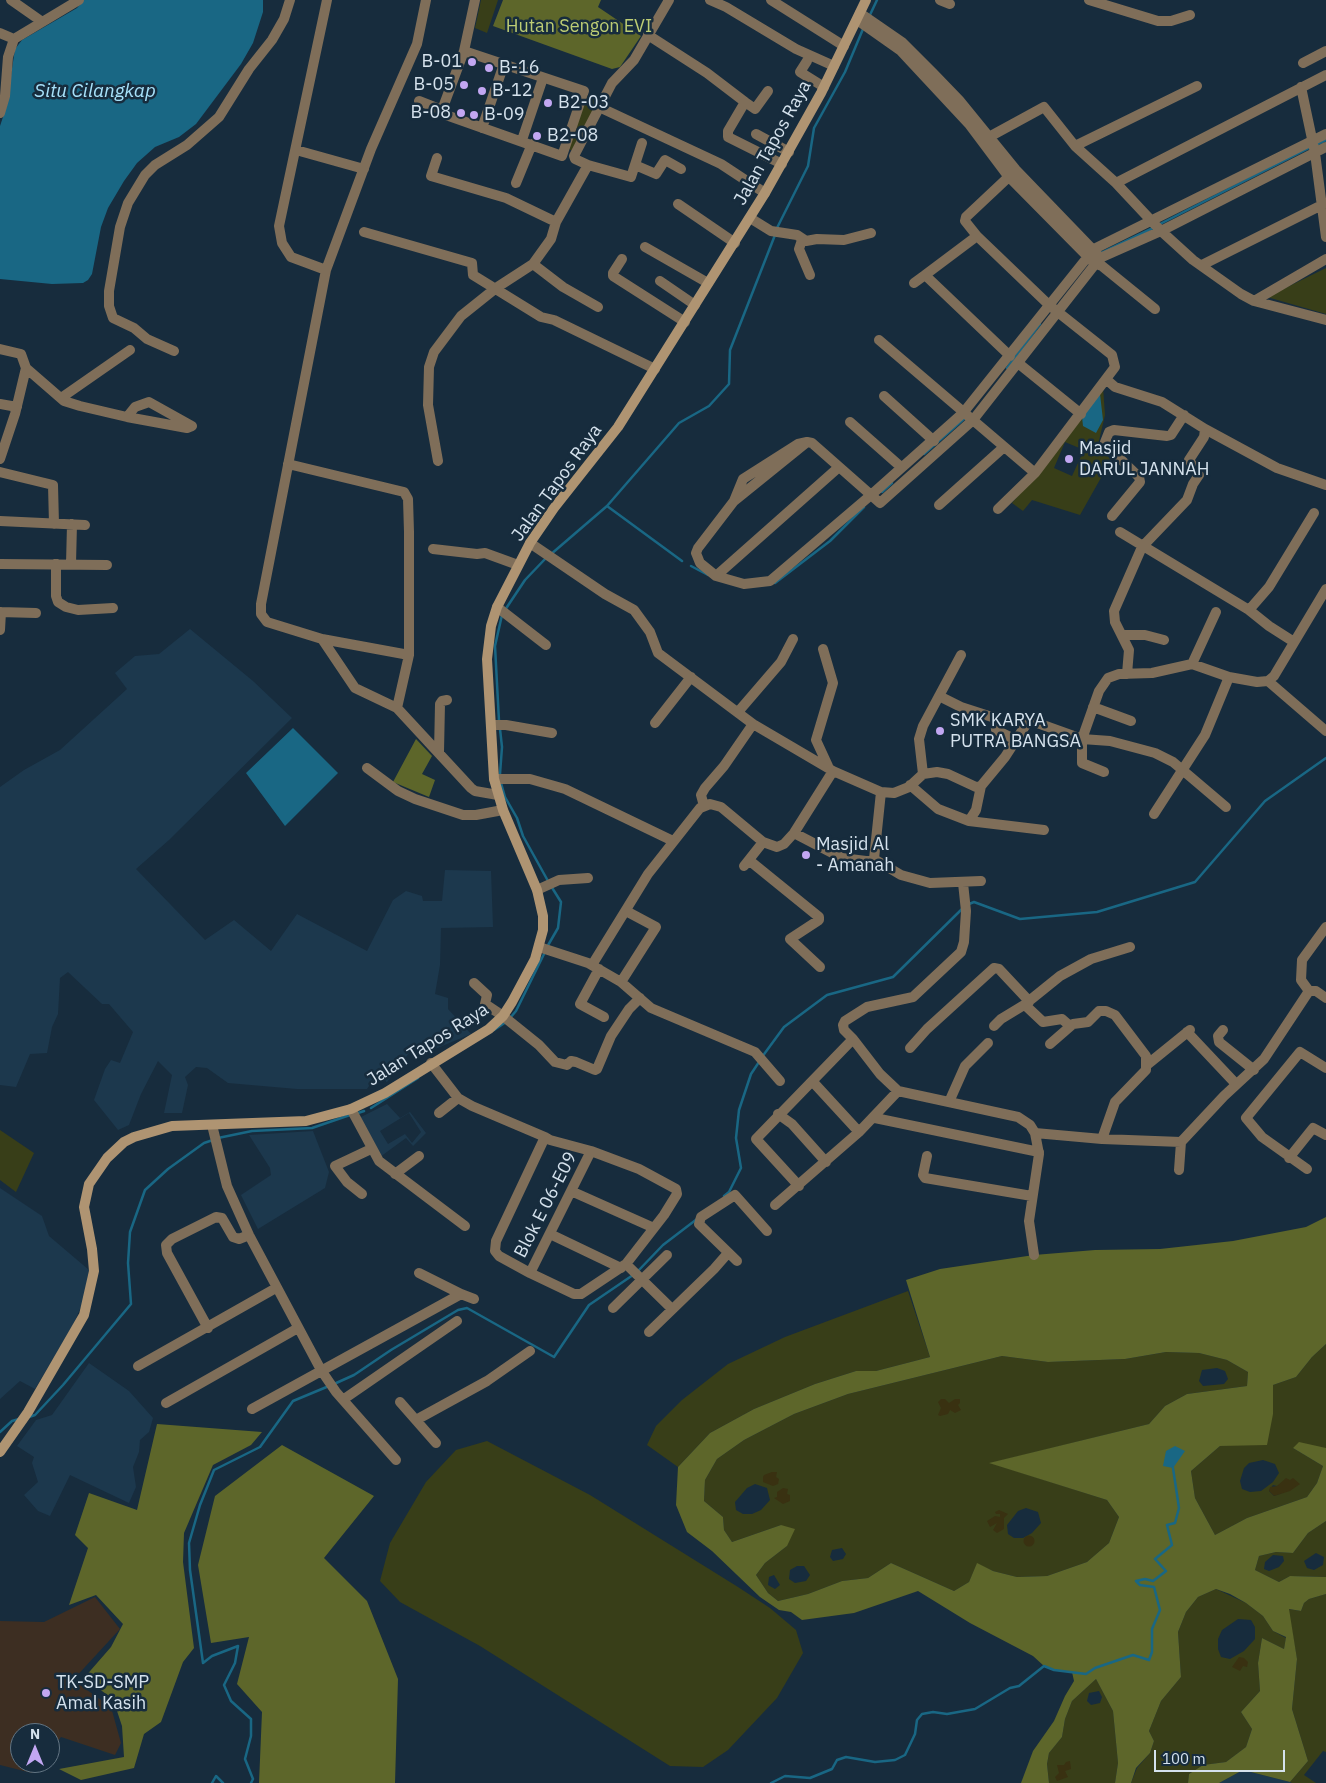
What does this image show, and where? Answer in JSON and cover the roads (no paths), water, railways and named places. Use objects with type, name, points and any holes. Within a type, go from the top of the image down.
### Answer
[{"type":"main road","name":"Jalan Tapos Raya","points":[[0,1452],[28,1412],[84,1315],[94,1271],[84,1207],[89,1184],[108,1158],[124,1142],[134,1137],[172,1126],[213,1130],[306,1121],[353,1114],[507,1019],[541,948],[542,888],[503,810],[494,779],[493,725],[487,660],[491,626],[502,611],[518,565],[530,543],[554,508],[618,427],[765,194],[824,87],[844,46],[868,23],[866,0]]},
{"type":"street","points":[[11,0],[41,21]]},
{"type":"street","points":[[0,113],[8,57],[14,39],[41,21],[79,0]]},
{"type":"street","points":[[174,351],[147,339],[134,328],[113,318],[109,306],[109,291],[114,250],[122,219],[128,203],[145,175],[155,165],[187,145],[219,118],[249,69],[272,40],[284,19],[290,0]]},
{"type":"street","points":[[326,270],[290,257],[282,243],[279,226],[327,0]]},
{"type":"street","points":[[409,655],[322,639],[267,622],[261,614],[261,604],[326,270],[364,169],[417,44],[426,0]]},
{"type":"street","points":[[442,110],[464,51],[475,0]]},
{"type":"street","points":[[584,166],[574,156],[599,107],[612,83],[634,60],[669,0]]},
{"type":"street","points":[[710,0],[726,7],[776,38],[834,66]]},
{"type":"street","points":[[771,0],[844,46]]},
{"type":"street","points":[[940,0],[950,4]]},
{"type":"street","points":[[1088,0],[1158,21],[1171,21],[1190,14]]},
{"type":"street","points":[[868,23],[894,41],[959,100],[989,136],[1012,173]]},
{"type":"street","points":[[0,34],[14,39]]},
{"type":"street","points":[[648,35],[707,73],[755,109],[768,91]]},
{"type":"street","points":[[894,41],[1012,173],[1095,257],[1155,309]]},
{"type":"street","points":[[464,51],[584,91],[562,156]]},
{"type":"street","points":[[1303,63],[1326,51]]},
{"type":"street","points":[[807,61],[800,72],[824,87]]},
{"type":"street","points":[[482,128],[504,64]]},
{"type":"street","points":[[1116,183],[1326,75]]},
{"type":"street","points":[[516,183],[543,78]]},
{"type":"street","points":[[1075,146],[1197,86]]},
{"type":"street","points":[[1301,87],[1324,204],[1326,237]]},
{"type":"street","points":[[419,101],[442,110],[446,116],[527,142],[584,166],[631,177],[642,143]]},
{"type":"street","points":[[746,102],[728,131],[728,137],[782,164]]},
{"type":"street","points":[[599,107],[721,164],[765,194]]},
{"type":"street","points":[[989,136],[1044,107],[1075,146],[1116,183],[1160,231],[1202,265],[1241,294],[1254,301],[1326,320]]},
{"type":"street","points":[[756,134],[789,152]]},
{"type":"street","points":[[1095,257],[1160,231],[1313,147],[1326,134]]},
{"type":"street","points":[[968,417],[901,467],[874,498],[770,582],[744,584],[716,576],[700,563],[696,553],[698,548],[734,501],[807,442],[812,443],[840,467],[874,498],[880,503],[968,417],[1095,257],[1151,221],[1313,147],[1326,147]]},
{"type":"street","points":[[296,150],[364,169]]},
{"type":"street","points":[[437,158],[431,176],[506,198],[556,222]]},
{"type":"street","points":[[635,165],[656,174],[665,160],[681,169]]},
{"type":"street","points":[[438,461],[428,405],[429,366],[434,352],[455,323],[496,288],[533,264],[551,239],[556,222],[584,166]]},
{"type":"street","points":[[998,509],[1035,473],[1116,367],[1112,355],[1053,308],[977,236],[965,222],[966,216],[1012,173]]},
{"type":"street","points":[[678,204],[735,243]]},
{"type":"street","points":[[1202,265],[1324,204]]},
{"type":"street","points":[[750,218],[771,231],[797,235],[802,240],[844,240],[871,233]]},
{"type":"street","points":[[364,232],[472,263],[474,266],[471,274],[541,317],[554,320],[655,369]]},
{"type":"street","points":[[914,283],[977,236]]},
{"type":"street","points":[[802,240],[799,249],[810,275]]},
{"type":"street","points":[[645,247],[708,284]]},
{"type":"street","points":[[622,259],[614,270],[613,276],[685,322]]},
{"type":"street","points":[[1254,301],[1326,259]]},
{"type":"street","points":[[533,264],[563,287],[598,307]]},
{"type":"street","points":[[925,275],[1014,360],[1081,414]]},
{"type":"street","points":[[660,281],[695,304]]},
{"type":"street","points":[[879,340],[1035,473]]},
{"type":"street","points":[[0,349],[21,354],[26,368],[61,398],[80,406],[127,417],[187,428],[192,426],[149,402],[135,407],[127,417]]},
{"type":"street","points":[[61,398],[130,350]]},
{"type":"street","points":[[0,458],[17,407],[26,368]]},
{"type":"street","points":[[1107,380],[1115,387],[1162,402],[1205,429],[1277,468],[1325,482]]},
{"type":"street","points":[[884,396],[934,441]]},
{"type":"street","points":[[0,404],[17,407]]},
{"type":"street","points":[[1112,516],[1140,482],[1139,477],[1107,446],[1105,442],[1109,432],[1114,430],[1167,436],[1171,435],[1184,416]]},
{"type":"street","points":[[850,422],[901,467]]},
{"type":"street","points":[[1127,674],[1129,650],[1116,622],[1114,611],[1142,547],[1187,500],[1193,484],[1199,475],[1189,460],[1204,437],[1205,429]]},
{"type":"street","points":[[939,505],[1004,447]]},
{"type":"street","points":[[288,464],[404,492],[408,499],[410,532],[409,655],[397,708]]},
{"type":"street","points":[[716,576],[840,467]]},
{"type":"street","points":[[0,472],[54,485],[54,524]]},
{"type":"street","points":[[1249,610],[1269,587],[1314,513]]},
{"type":"street","points":[[0,521],[85,525]]},
{"type":"street","points":[[71,564],[72,524]]},
{"type":"street","points":[[1120,532],[1249,610],[1268,626],[1294,642]]},
{"type":"street","points":[[530,543],[592,585],[634,610],[650,632],[657,652],[753,724],[790,747],[831,769],[881,792],[894,793],[910,785],[923,774],[948,774],[976,787],[981,786]]},
{"type":"street","points":[[433,548],[477,554],[486,553],[518,565]]},
{"type":"street","points":[[0,564],[107,565]]},
{"type":"street","points":[[56,564],[56,596],[58,602],[66,607],[78,610],[113,608]]},
{"type":"street","points":[[1104,772],[1082,763],[1082,739],[1093,707],[1108,678],[1119,674],[1152,673],[1192,664],[1229,677],[1257,682],[1268,681],[1274,676],[1326,589]]},
{"type":"street","points":[[502,611],[546,645]]},
{"type":"street","points":[[0,630],[1,612],[36,613]]},
{"type":"street","points":[[1192,664],[1216,612]]},
{"type":"street","points":[[1122,635],[1145,635],[1164,640]]},
{"type":"street","points":[[322,639],[355,688],[397,708],[475,791],[498,795]]},
{"type":"street","points":[[738,712],[784,659],[793,639]]},
{"type":"street","points":[[823,649],[833,683],[816,740],[831,769]]},
{"type":"street","points":[[923,774],[919,739],[961,655]]},
{"type":"street","points":[[654,724],[691,677]]},
{"type":"street","points":[[1154,814],[1205,735],[1229,677]]},
{"type":"street","points":[[1268,681],[1326,731]]},
{"type":"street","points":[[939,696],[962,707],[995,718],[996,730],[1016,740]]},
{"type":"street","points":[[439,752],[440,704],[442,701],[447,700]]},
{"type":"street","points":[[1093,707],[1131,722]]},
{"type":"street","points":[[969,821],[976,810],[981,786],[1029,720],[1082,739],[1135,746],[1155,753],[1182,770],[1226,807]]},
{"type":"street","points":[[704,806],[702,794],[705,788],[724,766],[753,724]]},
{"type":"street","points":[[493,725],[506,725],[552,732]]},
{"type":"street","points":[[367,768],[398,791],[415,800],[445,809],[476,815],[503,810]]},
{"type":"street","points":[[604,1017],[580,1004],[595,967],[648,874],[697,810],[710,804],[721,807],[763,842],[773,847],[780,847],[794,833],[831,769]]},
{"type":"street","points":[[494,779],[530,779],[565,789],[673,841]]},
{"type":"street","points":[[910,785],[938,809],[969,821],[1044,830]]},
{"type":"street","points":[[874,859],[881,792]]},
{"type":"street","points":[[794,833],[842,858],[866,861],[874,859],[913,879],[930,883],[981,881]]},
{"type":"street","points":[[763,842],[747,863],[819,917],[819,920],[790,940],[820,967]]},
{"type":"street","points":[[542,888],[556,881],[588,878]]},
{"type":"street","points":[[963,883],[966,911],[964,942],[961,952],[913,997],[867,1006],[845,1021],[844,1030],[880,1074],[898,1091],[1018,1117],[1030,1125],[1035,1133],[1039,1152],[1038,1175],[1032,1196],[1030,1221],[1034,1255]]},
{"type":"street","points":[[621,982],[656,926],[626,911]]},
{"type":"street","points":[[1309,991],[1301,980],[1301,966],[1326,927]]},
{"type":"street","points":[[994,1026],[1001,1019],[1027,1003],[1060,976],[1091,959],[1130,946]]},
{"type":"street","points":[[541,948],[595,967],[621,982],[656,1011],[755,1052],[780,1081]]},
{"type":"street","points":[[910,1048],[995,968],[999,969],[1042,1022],[1062,1020],[1070,1026]]},
{"type":"street","points":[[474,983],[487,995],[484,1003],[539,1045],[556,1062],[567,1065],[571,1061],[576,1062],[595,1070],[598,1069],[610,1036],[629,1009],[640,998]]},
{"type":"street","points":[[1309,991],[1316,991],[1326,998]]},
{"type":"street","points":[[1179,1170],[1181,1142],[1236,1084],[1254,1070],[1272,1049],[1309,991]]},
{"type":"street","points":[[1050,1044],[1070,1026],[1076,1023],[1088,1022],[1099,1012],[1106,1011],[1115,1015],[1146,1056],[1148,1064]]},
{"type":"street","points":[[1223,1030],[1218,1036],[1219,1042],[1254,1070]]},
{"type":"street","points":[[1102,1139],[1115,1102],[1144,1074],[1148,1064],[1189,1031],[1236,1084]]},
{"type":"street","points":[[799,1186],[756,1138],[778,1114],[813,1082],[853,1039]]},
{"type":"street","points":[[949,1102],[965,1066],[988,1043]]},
{"type":"street","points":[[1307,1170],[1262,1137],[1246,1118],[1300,1052],[1326,1068]]},
{"type":"street","points":[[433,1066],[458,1098],[545,1137],[591,1151],[639,1169],[675,1187],[676,1196],[654,1228],[613,1308]]},
{"type":"street","points":[[813,1082],[860,1132]]},
{"type":"street","points":[[775,1205],[860,1132],[898,1091]]},
{"type":"street","points":[[439,1112],[458,1098]]},
{"type":"street","points":[[353,1114],[370,1149],[379,1161],[465,1226]]},
{"type":"street","points":[[778,1114],[792,1124],[826,1162]]},
{"type":"street","points":[[875,1118],[1039,1152]]},
{"type":"street","points":[[1289,1158],[1313,1128],[1326,1136]]},
{"type":"street","points":[[213,1130],[227,1186],[249,1235],[323,1374],[396,1460]]},
{"type":"street","points":[[1035,1133],[1102,1139],[1181,1142]]},
{"type":"street","points":[[545,1137],[496,1241],[495,1248],[499,1256],[577,1295],[667,1255]]},
{"type":"street","points":[[362,1194],[347,1182],[335,1166],[370,1149]]},
{"type":"street","name":"Blok E 06-E09","points":[[530,1273],[591,1151]]},
{"type":"street","points":[[394,1174],[419,1156]]},
{"type":"street","points":[[927,1156],[923,1174],[925,1178],[1032,1196]]},
{"type":"street","points":[[571,1190],[654,1228]]},
{"type":"street","points":[[737,1261],[701,1227],[699,1221],[706,1212],[731,1195],[738,1196],[767,1232]]},
{"type":"street","points":[[208,1328],[167,1253],[166,1245],[216,1217],[222,1218],[233,1237],[239,1239],[249,1235]]},
{"type":"street","points":[[550,1234],[631,1271],[672,1309]]},
{"type":"street","points":[[649,1332],[728,1253]]},
{"type":"street","points":[[419,1273],[474,1299]]},
{"type":"street","points":[[138,1366],[276,1288]]},
{"type":"street","points":[[252,1409],[323,1374],[461,1294]]},
{"type":"street","points":[[340,1396],[457,1321]]},
{"type":"street","points":[[166,1403],[298,1328]]},
{"type":"street","points":[[416,1420],[492,1378],[530,1351]]},
{"type":"street","points":[[400,1402],[436,1443]]},
{"type":"water","name":"Situ Cilangkap","points":[[84,0],[263,0],[263,12],[253,43],[241,64],[196,124],[179,137],[155,147],[137,163],[124,181],[108,208],[101,227],[92,274],[88,280],[83,283],[52,284],[0,279],[0,126],[6,108],[15,49],[22,40],[77,8]]},
{"type":"water","points":[[1100,394],[1103,420],[1096,433],[1083,426],[1082,417]]},
{"type":"water","points":[[293,728],[338,773],[285,826],[246,773]]},
{"type":"water","points":[[1175,1446],[1185,1451],[1173,1468],[1163,1466],[1166,1451]]},
{"type":"waterway","points":[[869,17],[877,0]]},
{"type":"waterway","points":[[777,228],[808,166],[814,128],[845,72],[863,29]]},
{"type":"waterway","points":[[1316,145],[1326,140]]},
{"type":"waterway","points":[[1160,224],[1311,147]]},
{"type":"waterway","points":[[1099,254],[1153,228]]},
{"type":"waterway","points":[[550,555],[607,506],[679,423],[709,406],[729,384],[730,350],[775,235]]},
{"type":"waterway","points":[[1007,368],[1040,324]]},
{"type":"waterway","points":[[924,454],[965,418]]},
{"type":"waterway","points":[[882,492],[892,483]]},
{"type":"waterway","points":[[607,506],[682,561]]},
{"type":"waterway","points":[[775,583],[830,541],[864,507]]},
{"type":"waterway","points":[[505,610],[525,580],[546,558]]},
{"type":"waterway","points":[[691,566],[708,575]]},
{"type":"waterway","points":[[499,721],[495,646],[502,615]]},
{"type":"waterway","points":[[500,729],[502,747],[500,774]]},
{"type":"waterway","points":[[969,904],[974,902],[1020,919],[1097,912],[1195,882],[1265,801],[1326,758]]},
{"type":"waterway","points":[[501,783],[505,797],[517,818],[523,836],[548,881]]},
{"type":"waterway","points":[[547,947],[558,928],[561,902],[551,886]]},
{"type":"waterway","points":[[762,1057],[784,1027],[827,995],[893,977],[964,907]]},
{"type":"waterway","points":[[510,1018],[516,1011],[545,952]]},
{"type":"waterway","points":[[494,1030],[506,1022]]},
{"type":"waterway","points":[[724,1196],[729,1192],[741,1168],[736,1138],[739,1110],[751,1074],[759,1062]]},
{"type":"waterway","points":[[371,1108],[418,1078]]},
{"type":"waterway","points":[[358,1113],[364,1111]]},
{"type":"waterway","points":[[218,1138],[252,1131],[312,1128],[350,1115]]},
{"type":"waterway","points":[[29,1417],[35,1415],[63,1385],[131,1304],[128,1263],[130,1232],[145,1190],[168,1169],[204,1143],[213,1140]]},
{"type":"waterway","points":[[638,1271],[663,1245],[697,1219]]},
{"type":"waterway","points":[[334,1384],[354,1375],[391,1350],[458,1310],[467,1308],[554,1357],[589,1305],[633,1275]]},
{"type":"waterway","points":[[251,1783],[253,1779],[245,1759],[251,1736],[251,1719],[231,1701],[224,1685],[235,1663],[238,1646],[212,1656],[203,1663],[190,1570],[189,1543],[200,1505],[214,1470],[260,1447],[293,1401],[329,1386]]},
{"type":"waterway","points":[[0,1432],[12,1421],[19,1419]]},
{"type":"waterway","points":[[771,1783],[785,1776],[810,1778],[832,1769],[837,1760],[846,1757],[875,1762],[895,1760],[905,1755],[915,1734],[917,1720],[922,1714],[933,1712],[947,1714],[975,1709],[1010,1688],[1019,1686],[1044,1666],[1054,1670],[1086,1674],[1095,1668],[1133,1655],[1149,1660],[1152,1652],[1152,1629],[1160,1610],[1154,1587],[1140,1585],[1136,1581],[1145,1579],[1153,1581],[1166,1571],[1155,1559],[1172,1545],[1167,1525],[1175,1523],[1179,1508],[1173,1468]]},
{"type":"waterway","points":[[212,1783],[216,1776],[223,1783]]},
{"type":"place","name":"B-01","points":[[472,62]]},
{"type":"place","name":"B-16","points":[[489,68]]},
{"type":"place","name":"B-05","points":[[464,85]]},
{"type":"place","name":"B-12","points":[[482,91]]},
{"type":"place","name":"B2-03","points":[[548,103]]},
{"type":"place","name":"B-08","points":[[461,113]]},
{"type":"place","name":"B-09","points":[[474,115]]},
{"type":"place","name":"B2-08","points":[[537,136]]},
{"type":"place","name":"Masjid DARUL JANNAH","points":[[1069,459]]},
{"type":"place","name":"SMK KARYA PUTRA BANGSA","points":[[940,731]]},
{"type":"place","name":"Masjid Al - Amanah","points":[[806,855]]},
{"type":"place","name":"TK-SD-SMP Amal Kasih","points":[[46,1693]]},
{"type":"park label","name":"Hutan Sengon EVI","points":[[579,27]]}]
